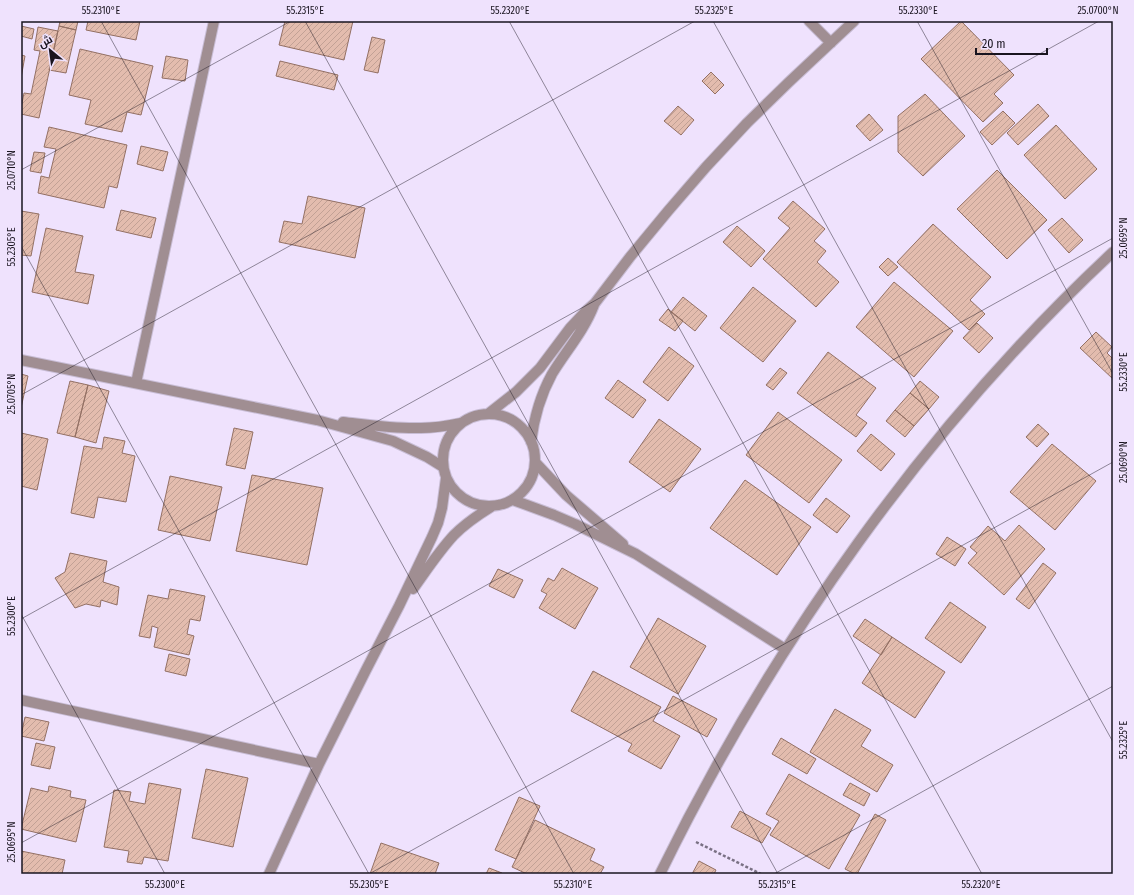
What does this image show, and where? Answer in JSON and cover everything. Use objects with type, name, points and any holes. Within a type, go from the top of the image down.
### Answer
[{"type":"street","points":[[136,383],[214,21]]},
{"type":"street","points":[[809,21],[830,43]]},
{"type":"street","points":[[531,442],[533,424],[544,390],[552,374],[586,323],[595,304],[649,234],[706,167],[752,118],[854,21]]},
{"type":"street","points":[[660,874],[679,834],[735,731],[785,649],[839,570],[895,493],[955,419],[1018,347],[1113,252]]},
{"type":"street","points":[[488,414],[529,380],[540,368],[570,328],[595,304]]},
{"type":"street","points":[[21,360],[317,420],[392,442],[443,467]]},
{"type":"street","points":[[399,606],[450,540],[478,515],[491,507],[513,500],[522,493],[533,474],[535,462],[534,452],[526,433],[519,425],[510,419],[488,414],[479,415],[453,430],[444,447],[442,457],[446,478],[451,488],[468,502],[480,506],[491,507]]},
{"type":"street","points":[[317,420],[400,428],[440,427],[461,424]]},
{"type":"street","points":[[535,462],[566,495],[636,554]]},
{"type":"street","points":[[269,874],[319,764],[399,606],[438,523],[442,508],[446,478]]},
{"type":"street","points":[[513,500],[575,524],[636,554],[785,649]]},
{"type":"street","points":[[21,700],[319,764]]},
{"type":"path","points":[[679,834],[761,874]]},
{"type":"building","points":[[60,21],[78,21],[76,30],[59,26]]},
{"type":"building","points":[[88,21],[140,21],[136,40],[86,30]]},
{"type":"building","points":[[285,21],[353,21],[344,60],[279,45]]},
{"type":"building","points":[[961,21],[1014,75],[994,94],[1003,103],[983,122],[921,59]]},
{"type":"building","points":[[21,26],[34,29],[32,39],[21,36]]},
{"type":"building","points":[[59,26],[76,30],[66,73],[49,70]]},
{"type":"building","points":[[38,27],[58,31],[39,118],[21,114],[24,93],[31,94],[40,51],[34,50]]},
{"type":"building","points":[[372,37],[385,40],[378,73],[364,70]]},
{"type":"building","points":[[80,49],[153,66],[141,115],[127,112],[122,132],[85,124],[91,100],[69,95]]},
{"type":"building","points":[[21,55],[25,56],[21,78]]},
{"type":"building","points":[[166,56],[188,60],[185,81],[162,78]]},
{"type":"building","points":[[280,61],[338,75],[334,90],[276,76]]},
{"type":"building","points":[[711,72],[724,85],[715,94],[702,81]]},
{"type":"building","points":[[925,94],[965,136],[923,176],[898,152],[898,116]]},
{"type":"building","points":[[1038,104],[1049,116],[1018,145],[1007,133]]},
{"type":"building","points":[[678,106],[694,120],[681,135],[664,121]]},
{"type":"building","points":[[1003,111],[1015,123],[992,145],[980,132]]},
{"type":"building","points":[[869,114],[883,130],[870,141],[856,126]]},
{"type":"building","points":[[1056,125],[1097,169],[1065,199],[1024,155]]},
{"type":"building","points":[[49,127],[127,145],[117,188],[109,186],[104,208],[38,193],[41,176],[49,178],[56,149],[44,147]]},
{"type":"building","points":[[141,146],[168,152],[163,171],[137,164]]},
{"type":"building","points":[[34,152],[45,153],[41,173],[30,171]]},
{"type":"building","points":[[997,170],[1047,220],[1007,259],[957,209]]},
{"type":"building","points":[[308,196],[365,208],[355,258],[279,242],[284,221],[302,224]]},
{"type":"building","points":[[793,201],[825,229],[814,241],[826,251],[817,262],[839,282],[816,307],[763,259],[790,228],[778,218]]},
{"type":"building","points":[[121,210],[156,218],[151,238],[116,230]]},
{"type":"building","points":[[21,211],[39,214],[31,256],[21,255]]},
{"type":"building","points":[[1062,218],[1083,240],[1069,253],[1048,230]]},
{"type":"building","points":[[933,224],[991,277],[970,300],[985,314],[969,330],[897,262]]},
{"type":"building","points":[[737,226],[765,251],[751,267],[723,242]]},
{"type":"building","points":[[46,228],[83,236],[75,272],[94,275],[88,304],[32,292]]},
{"type":"building","points":[[888,258],[898,267],[888,276],[879,267]]},
{"type":"building","points":[[894,282],[953,331],[914,377],[856,327]]},
{"type":"building","points":[[753,287],[796,321],[763,362],[720,328]]},
{"type":"building","points":[[683,297],[707,316],[695,331],[671,312]]},
{"type":"building","points":[[668,309],[683,321],[675,331],[659,320]]},
{"type":"building","points":[[977,323],[993,338],[979,353],[963,338]]},
{"type":"building","points":[[1096,332],[1112,347],[1107,353],[1113,359],[1113,379],[1080,348]]},
{"type":"building","points":[[669,347],[694,366],[668,401],[643,382]]},
{"type":"building","points":[[828,352],[876,388],[856,415],[867,423],[856,437],[797,393]]},
{"type":"building","points":[[780,368],[787,373],[773,390],[766,385]]},
{"type":"building","points":[[21,374],[28,376],[21,408]]},
{"type":"building","points":[[618,380],[646,400],[633,418],[605,398]]},
{"type":"building","points":[[70,381],[88,385],[75,437],[57,433]]},
{"type":"building","points":[[920,381],[939,397],[929,409],[910,393]]},
{"type":"building","points":[[88,385],[109,391],[96,443],[75,437]]},
{"type":"building","points":[[910,393],[929,409],[914,426],[895,410]]},
{"type":"building","points":[[895,410],[914,426],[905,437],[886,421]]},
{"type":"building","points":[[778,412],[842,460],[809,503],[746,455]]},
{"type":"building","points":[[659,419],[701,449],[670,492],[629,462]]},
{"type":"building","points":[[1038,424],[1049,434],[1037,447],[1026,437]]},
{"type":"building","points":[[234,428],[253,432],[245,469],[226,465]]},
{"type":"building","points":[[21,433],[48,439],[37,490],[21,486]]},
{"type":"building","points":[[871,434],[895,454],[881,471],[857,451]]},
{"type":"building","points":[[104,437],[125,441],[122,453],[135,456],[126,502],[98,497],[94,518],[71,513],[84,446],[102,449]]},
{"type":"building","points":[[1052,444],[1096,481],[1055,530],[1010,492]]},
{"type":"building","points":[[252,475],[323,488],[307,565],[236,551]]},
{"type":"building","points":[[170,476],[222,487],[210,541],[158,530]]},
{"type":"building","points":[[745,480],[811,527],[777,575],[710,528]]},
{"type":"building","points":[[826,498],[850,516],[837,533],[813,515]]},
{"type":"building","points":[[1019,525],[1045,549],[1004,595],[968,563],[977,553],[970,547],[988,526],[1005,541]]},
{"type":"building","points":[[947,537],[966,549],[955,566],[936,554]]},
{"type":"building","points":[[70,553],[107,561],[103,582],[119,587],[117,605],[101,600],[100,607],[86,604],[75,608],[55,578],[65,572]]},
{"type":"building","points":[[1043,563],[1056,573],[1029,609],[1016,599]]},
{"type":"building","points":[[562,568],[598,588],[575,629],[539,608],[547,594],[541,591],[548,578],[554,581]]},
{"type":"building","points":[[498,569],[523,580],[514,598],[489,586]]},
{"type":"building","points":[[170,589],[205,596],[200,621],[190,619],[187,634],[194,636],[189,655],[154,647],[158,628],[152,626],[150,638],[139,636],[148,595],[168,599]]},
{"type":"building","points":[[950,602],[986,627],[961,663],[925,638]]},
{"type":"building","points":[[658,618],[706,646],[678,694],[630,667]]},
{"type":"building","points":[[865,619],[892,637],[881,655],[853,636]]},
{"type":"building","points":[[892,637],[945,672],[915,718],[862,683]]},
{"type":"building","points":[[169,654],[190,659],[186,676],[165,671]]},
{"type":"building","points":[[593,671],[661,707],[653,721],[680,736],[661,769],[628,751],[632,744],[571,711]]},
{"type":"building","points":[[673,696],[717,719],[707,737],[664,713]]},
{"type":"building","points":[[835,709],[871,730],[861,746],[893,765],[877,792],[810,752]]},
{"type":"building","points":[[25,717],[49,722],[44,741],[21,736]]},
{"type":"building","points":[[781,738],[816,759],[807,774],[772,754]]},
{"type":"building","points":[[36,743],[55,747],[50,769],[31,765]]},
{"type":"building","points":[[206,769],[248,778],[233,847],[192,838]]},
{"type":"building","points":[[789,774],[860,815],[829,869],[770,835],[779,821],[766,814]]},
{"type":"building","points":[[149,783],[181,789],[168,861],[144,857],[142,864],[127,862],[129,851],[104,847],[114,790],[131,792],[129,801],[145,804]]},
{"type":"building","points":[[850,783],[870,794],[864,806],[843,795]]},
{"type":"building","points":[[49,786],[71,791],[70,797],[86,800],[76,842],[21,829],[31,788],[48,792]]},
{"type":"building","points":[[519,797],[540,806],[516,859],[495,850]]},
{"type":"building","points":[[740,811],[771,828],[762,843],[731,827]]},
{"type":"building","points":[[875,814],[886,820],[857,874],[855,874],[845,869]]},
{"type":"building","points":[[535,820],[595,849],[590,860],[604,867],[600,874],[527,874],[512,867]]},
{"type":"building","points":[[381,843],[439,863],[435,874],[370,874]]},
{"type":"building","points":[[21,851],[65,860],[62,874],[21,874]]},
{"type":"building","points":[[699,861],[716,870],[714,874],[692,874]]},
{"type":"building","points":[[489,868],[502,873],[502,874],[486,874]]}]
